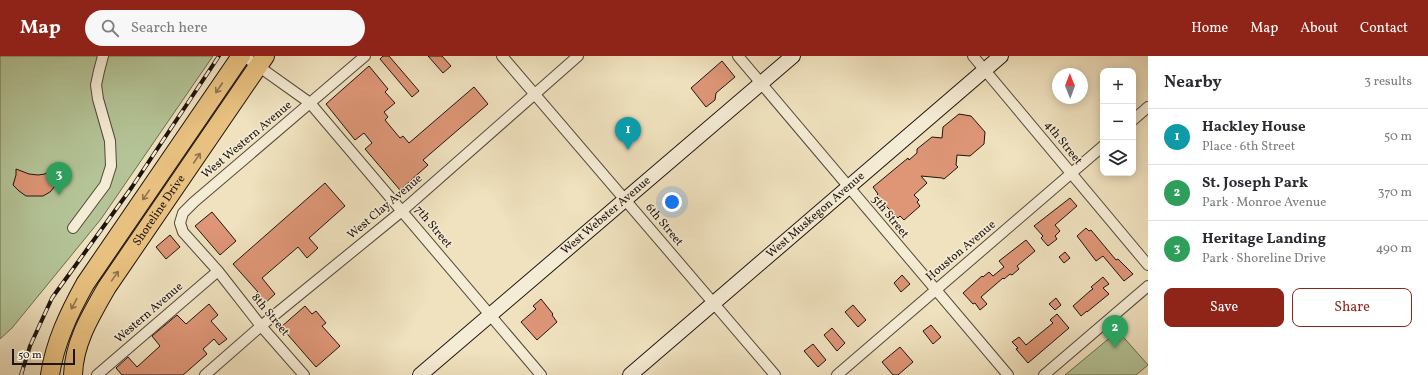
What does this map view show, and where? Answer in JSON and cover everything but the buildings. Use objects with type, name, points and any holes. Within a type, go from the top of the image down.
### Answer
[{"type":"highway","name":"Shoreline Drive","points":[[50,375],[59,338],[68,315],[85,284],[241,56]]},
{"type":"highway","name":"Shoreline Drive","points":[[73,375],[76,353],[89,318],[107,287],[256,59]]},
{"type":"main road","name":"West Webster Avenue","points":[[420,375],[793,56]]},
{"type":"main road","name":"West Muskegon Avenue","points":[[630,375],[713,302],[1001,56]]},
{"type":"street","points":[[73,228],[105,185],[111,166],[110,141],[100,110],[96,85],[98,71],[103,56]]},
{"type":"street","name":"West Western Avenue","points":[[218,271],[183,232],[180,223],[183,213],[365,56]]},
{"type":"street","name":"6th Street","points":[[502,56],[774,375]]},
{"type":"street","name":"West Clay Avenue","points":[[205,375],[261,326],[402,211],[578,56]]},
{"type":"street","name":"5th Street","points":[[738,56],[1008,375]]},
{"type":"street","name":"4th Street","points":[[973,56],[1148,265]]},
{"type":"street","name":"7th Street","points":[[256,59],[310,103],[540,375]]},
{"type":"street","points":[[1136,117],[1148,107]]},
{"type":"street","name":"Houston Avenue","points":[[836,375],[1100,149]]},
{"type":"street","name":"8th Street","points":[[218,271],[261,326],[304,375]]},
{"type":"street","name":"Western Avenue","points":[[97,375],[218,271]]},
{"type":"street","points":[[1044,375],[1148,286]]},
{"type":"green space","points":[[0,56],[213,56],[101,219],[12,328],[0,339]]},
{"type":"green space","points":[[1118,331],[1148,365],[1136,375],[1065,375]]},
{"type":"railway","points":[[21,375],[30,346],[52,298],[132,187],[219,56]]},
{"type":"place","name":"Hackley House","points":[[628,150]]},
{"type":"place","name":"Heritage Landing","points":[[59,195]]},
{"type":"place","name":"St. Joseph Park","points":[[1115,348]]}]
